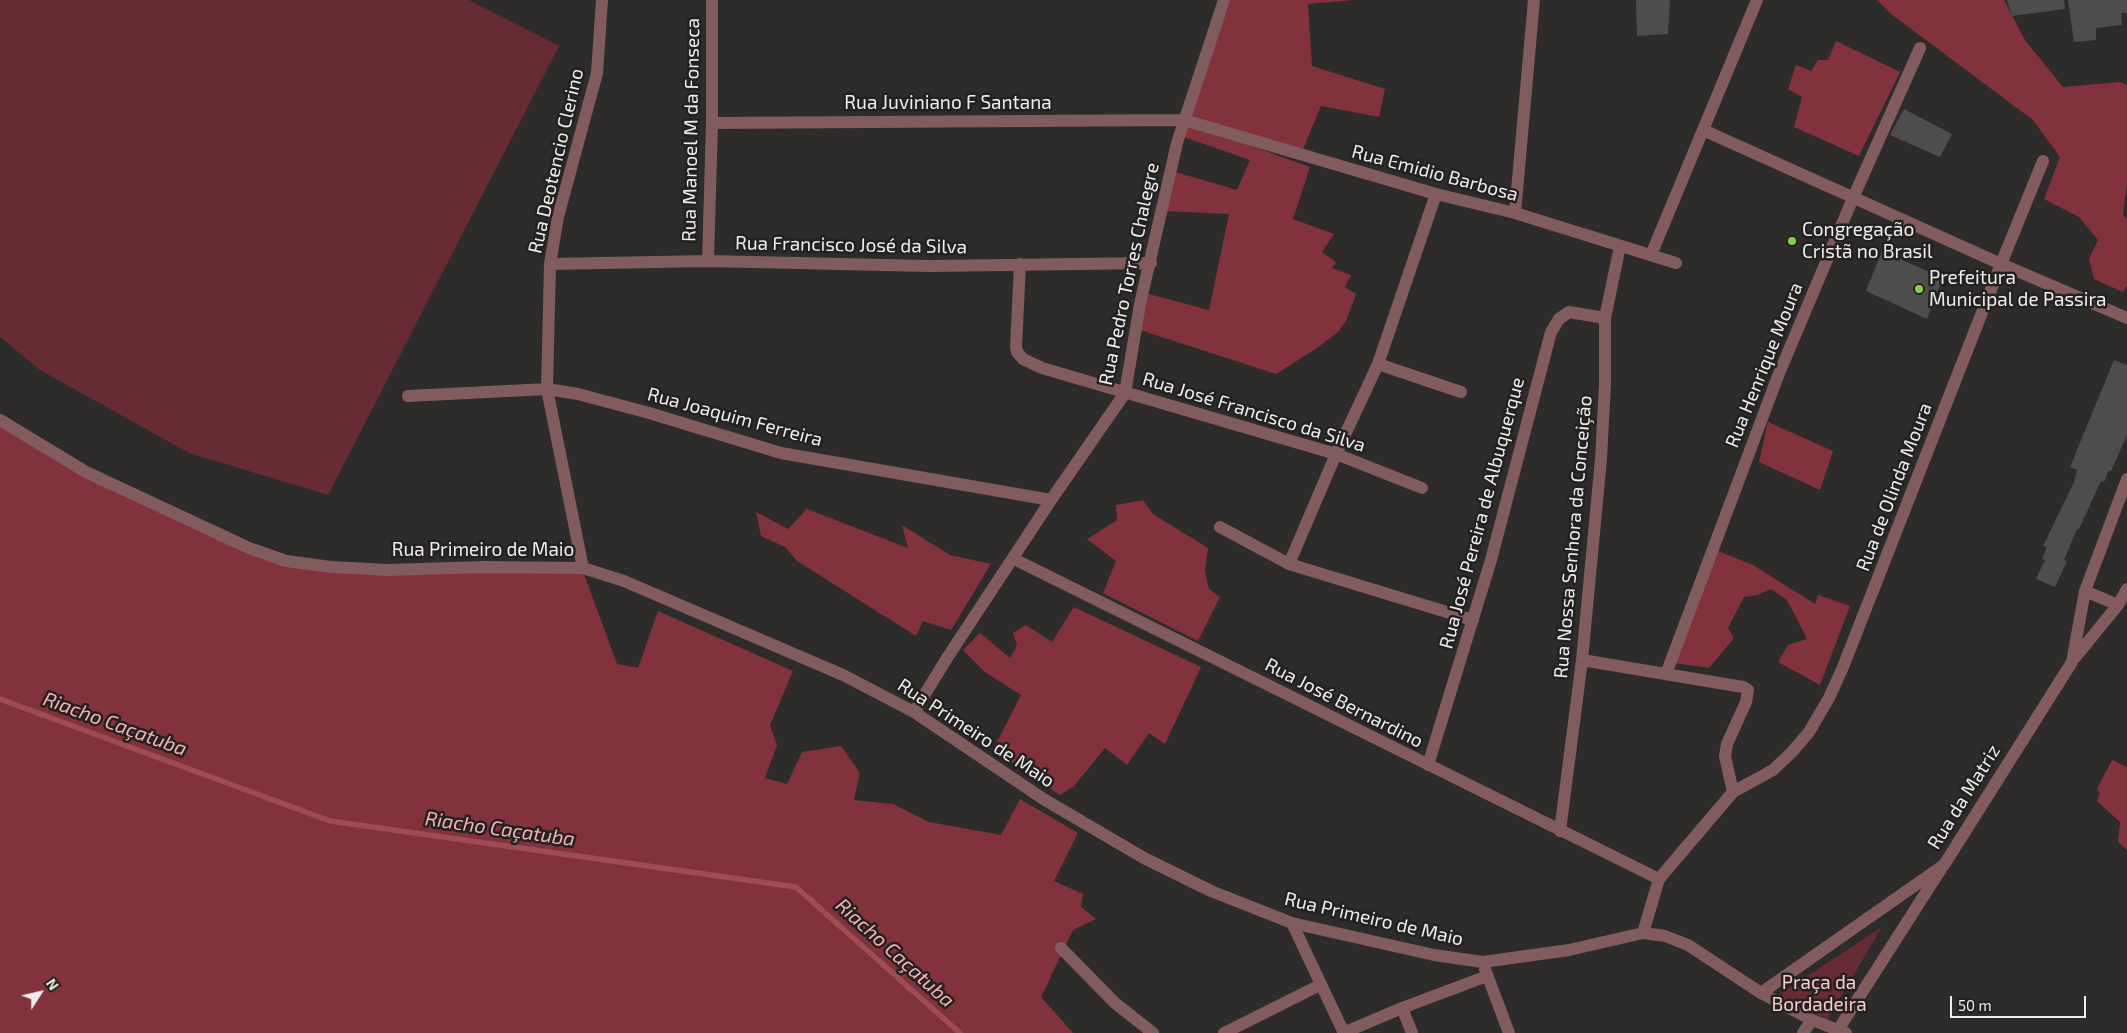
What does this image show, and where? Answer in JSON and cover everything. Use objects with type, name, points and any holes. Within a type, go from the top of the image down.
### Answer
[{"type":"street","name":"Rua Deotencio Clerino","points":[[583,568],[547,389],[550,264],[558,217],[597,74],[602,25],[602,0]]},
{"type":"street","name":"Rua Manoel M da Fonseca","points":[[708,262],[712,123],[712,0]]},
{"type":"street","name":"Rua Pedro Torres Chalegre","points":[[914,712],[947,658],[1014,559],[1051,500],[1125,393],[1140,304],[1184,120],[1224,0]]},
{"type":"street","points":[[1515,213],[1534,0]]},
{"type":"street","points":[[1651,255],[1756,0]]},
{"type":"street","name":"Rua Henrique Moura","points":[[1666,674],[1778,376],[1853,198],[1920,48]]},
{"type":"street","name":"Rua Juviniano F Santana","points":[[712,123],[1184,120]]},
{"type":"street","name":"Rua Emidio Barbosa","points":[[1184,120],[1436,194],[1515,213],[1676,263]]},
{"type":"street","points":[[1703,130],[2001,264],[2127,318]]},
{"type":"street","name":"Rua de Olinda Moura","points":[[1733,792],[1766,775],[1779,765],[1809,732],[1829,698],[1847,658],[2043,161]]},
{"type":"street","points":[[1289,564],[1336,454],[1378,364],[1436,194]]},
{"type":"street","name":"Rua Nossa Senhora da Conceição","points":[[1560,831],[1582,660],[1601,459],[1605,384],[1605,318],[1620,246]]},
{"type":"street","name":"Rua Francisco José da Silva","points":[[550,264],[708,262],[929,266],[1151,263]]},
{"type":"street","name":"Rua José Francisco da Silva","points":[[1020,264],[1016,346],[1020,356],[1042,368],[1336,454],[1422,488]]},
{"type":"street","name":"Rua José Pereira de Albuquerque","points":[[1428,766],[1473,620],[1547,346],[1555,324],[1562,316],[1569,312],[1605,318]]},
{"type":"street","points":[[1378,364],[1461,392]]},
{"type":"street","name":"Rua Joaquim Ferreira","points":[[408,396],[547,389],[578,394],[649,412],[781,453],[1051,500]]},
{"type":"street","name":"Rua Primeiro de Maio","points":[[0,420],[86,472],[249,548],[286,561],[331,567],[388,570],[483,567],[583,568],[624,581],[843,675],[914,712],[1045,800],[1144,858],[1211,892],[1292,923],[1434,955],[1483,962],[1569,950],[1643,933]]},
{"type":"street","name":"Rua da Matriz","points":[[2072,662],[2086,591],[2127,480]]},
{"type":"street","points":[[1220,527],[1289,564],[1473,620]]},
{"type":"street","name":"Rua José Bernardino","points":[[1014,559],[1659,879]]},
{"type":"street","name":"Rua da Matriz","points":[[1761,993],[1944,865],[2072,662],[2118,605],[2127,589]]},
{"type":"street","points":[[2086,591],[2118,605]]},
{"type":"street","points":[[1582,660],[1743,686],[1748,690],[1748,695],[1727,744],[1725,756],[1733,792],[1659,879],[1643,933],[1677,939],[1761,993],[1812,1020],[1842,1031],[1944,865]]},
{"type":"street","points":[[1292,923],[1343,1033],[1402,1008],[1487,976]]},
{"type":"street","points":[[1061,948],[1115,1003],[1153,1033]]},
{"type":"street","points":[[1483,962],[1510,1033]]},
{"type":"street","points":[[1224,1033],[1320,985]]},
{"type":"street","points":[[1402,1008],[1412,1033]]},
{"type":"street","points":[[1803,1033],[1812,1020]]},
{"type":"green space","points":[[0,0],[469,0],[559,46],[328,495],[189,453],[40,370],[0,337]]},
{"type":"green space","name":"Praça da Bordadeira","points":[[1882,927],[1827,1020],[1778,995]]},
{"type":"shaded area","points":[[1219,0],[1354,0],[1308,4],[1312,66],[1385,89],[1379,117],[1321,106],[1301,154],[1241,142],[1310,167],[1293,219],[1334,234],[1322,252],[1336,262],[1332,268],[1351,275],[1345,287],[1356,294],[1346,321],[1338,332],[1276,374],[1137,329],[1145,293],[1209,310],[1229,214],[1163,211],[1172,171],[1237,190],[1250,160],[1181,136]]},
{"type":"shaded area","points":[[1877,0],[2004,0],[2025,40],[2063,87],[2120,82],[2127,85],[2127,184],[2123,215],[2127,219],[2127,286],[2123,292],[2094,279],[2089,259],[2098,240],[2079,217],[2044,199],[2060,157],[2033,120],[1891,14]]},
{"type":"shaded area","points":[[1836,41],[1900,72],[1859,156],[1794,127],[1802,97],[1788,89],[1796,65],[1811,71],[1818,60],[1828,60]]},
{"type":"shaded area","points":[[0,419],[100,482],[274,563],[396,574],[581,566],[617,664],[638,668],[658,611],[793,671],[770,725],[777,745],[765,778],[787,784],[802,752],[841,746],[860,773],[854,800],[893,804],[929,822],[1001,835],[1020,799],[1078,833],[1054,881],[1083,894],[1081,907],[1096,919],[1073,930],[1041,997],[1073,1033],[0,1033]]},
{"type":"shaded area","points":[[1768,422],[1833,451],[1820,490],[1759,462]]},
{"type":"shaded area","points":[[1143,500],[1153,514],[1208,548],[1205,571],[1209,589],[1220,597],[1198,641],[1103,593],[1116,561],[1087,539],[1117,520],[1116,505]]},
{"type":"shaded area","points":[[807,509],[908,548],[902,525],[950,555],[991,564],[951,630],[923,621],[916,636],[797,561],[785,547],[761,536],[756,512],[788,529]]},
{"type":"shaded area","points":[[1718,551],[1753,565],[1815,604],[1818,595],[1850,606],[1820,685],[1778,662],[1788,645],[1807,639],[1787,600],[1771,589],[1757,595],[1744,597],[1728,628],[1734,638],[1709,668],[1674,663]]},
{"type":"shaded area","points":[[1074,607],[1201,667],[1165,744],[1149,733],[1127,765],[1105,748],[1074,786],[1060,795],[993,750],[1021,695],[986,673],[963,650],[980,633],[1010,658],[1017,645],[1013,633],[1026,625],[1052,642]]},
{"type":"shaded area","points":[[2112,760],[2127,767],[2127,850],[2118,842],[2120,822],[2097,801],[2100,793],[2097,789]]},
{"type":"building","points":[[1636,0],[1670,0],[1668,34],[1637,36]]},
{"type":"building","points":[[2007,0],[2064,0],[2065,9],[2012,16]]},
{"type":"building","points":[[2068,0],[2127,0],[2127,13],[2121,13],[2122,25],[2096,28],[2096,40],[2074,42]]},
{"type":"building","points":[[1904,109],[1952,134],[1940,157],[1890,135]]},
{"type":"building","points":[[1882,251],[1943,278],[1927,319],[1866,291]]},
{"type":"building","points":[[2114,360],[2127,365],[2127,435],[2111,471],[2109,470],[2104,482],[2101,481],[2079,529],[2077,529],[2064,560],[2067,561],[2055,587],[2036,579],[2045,560],[2042,559],[2047,547],[2043,546],[2074,482],[2077,470],[2070,467]]},
{"type":"waterway","name":"Riacho Caçatuba","points":[[0,699],[330,821],[796,887],[960,1033]]},
{"type":"place","name":"Congregação Cristã no Brasil","points":[[1792,241]]},
{"type":"place","name":"Prefeitura Municipal de Passira","points":[[1919,289]]}]
